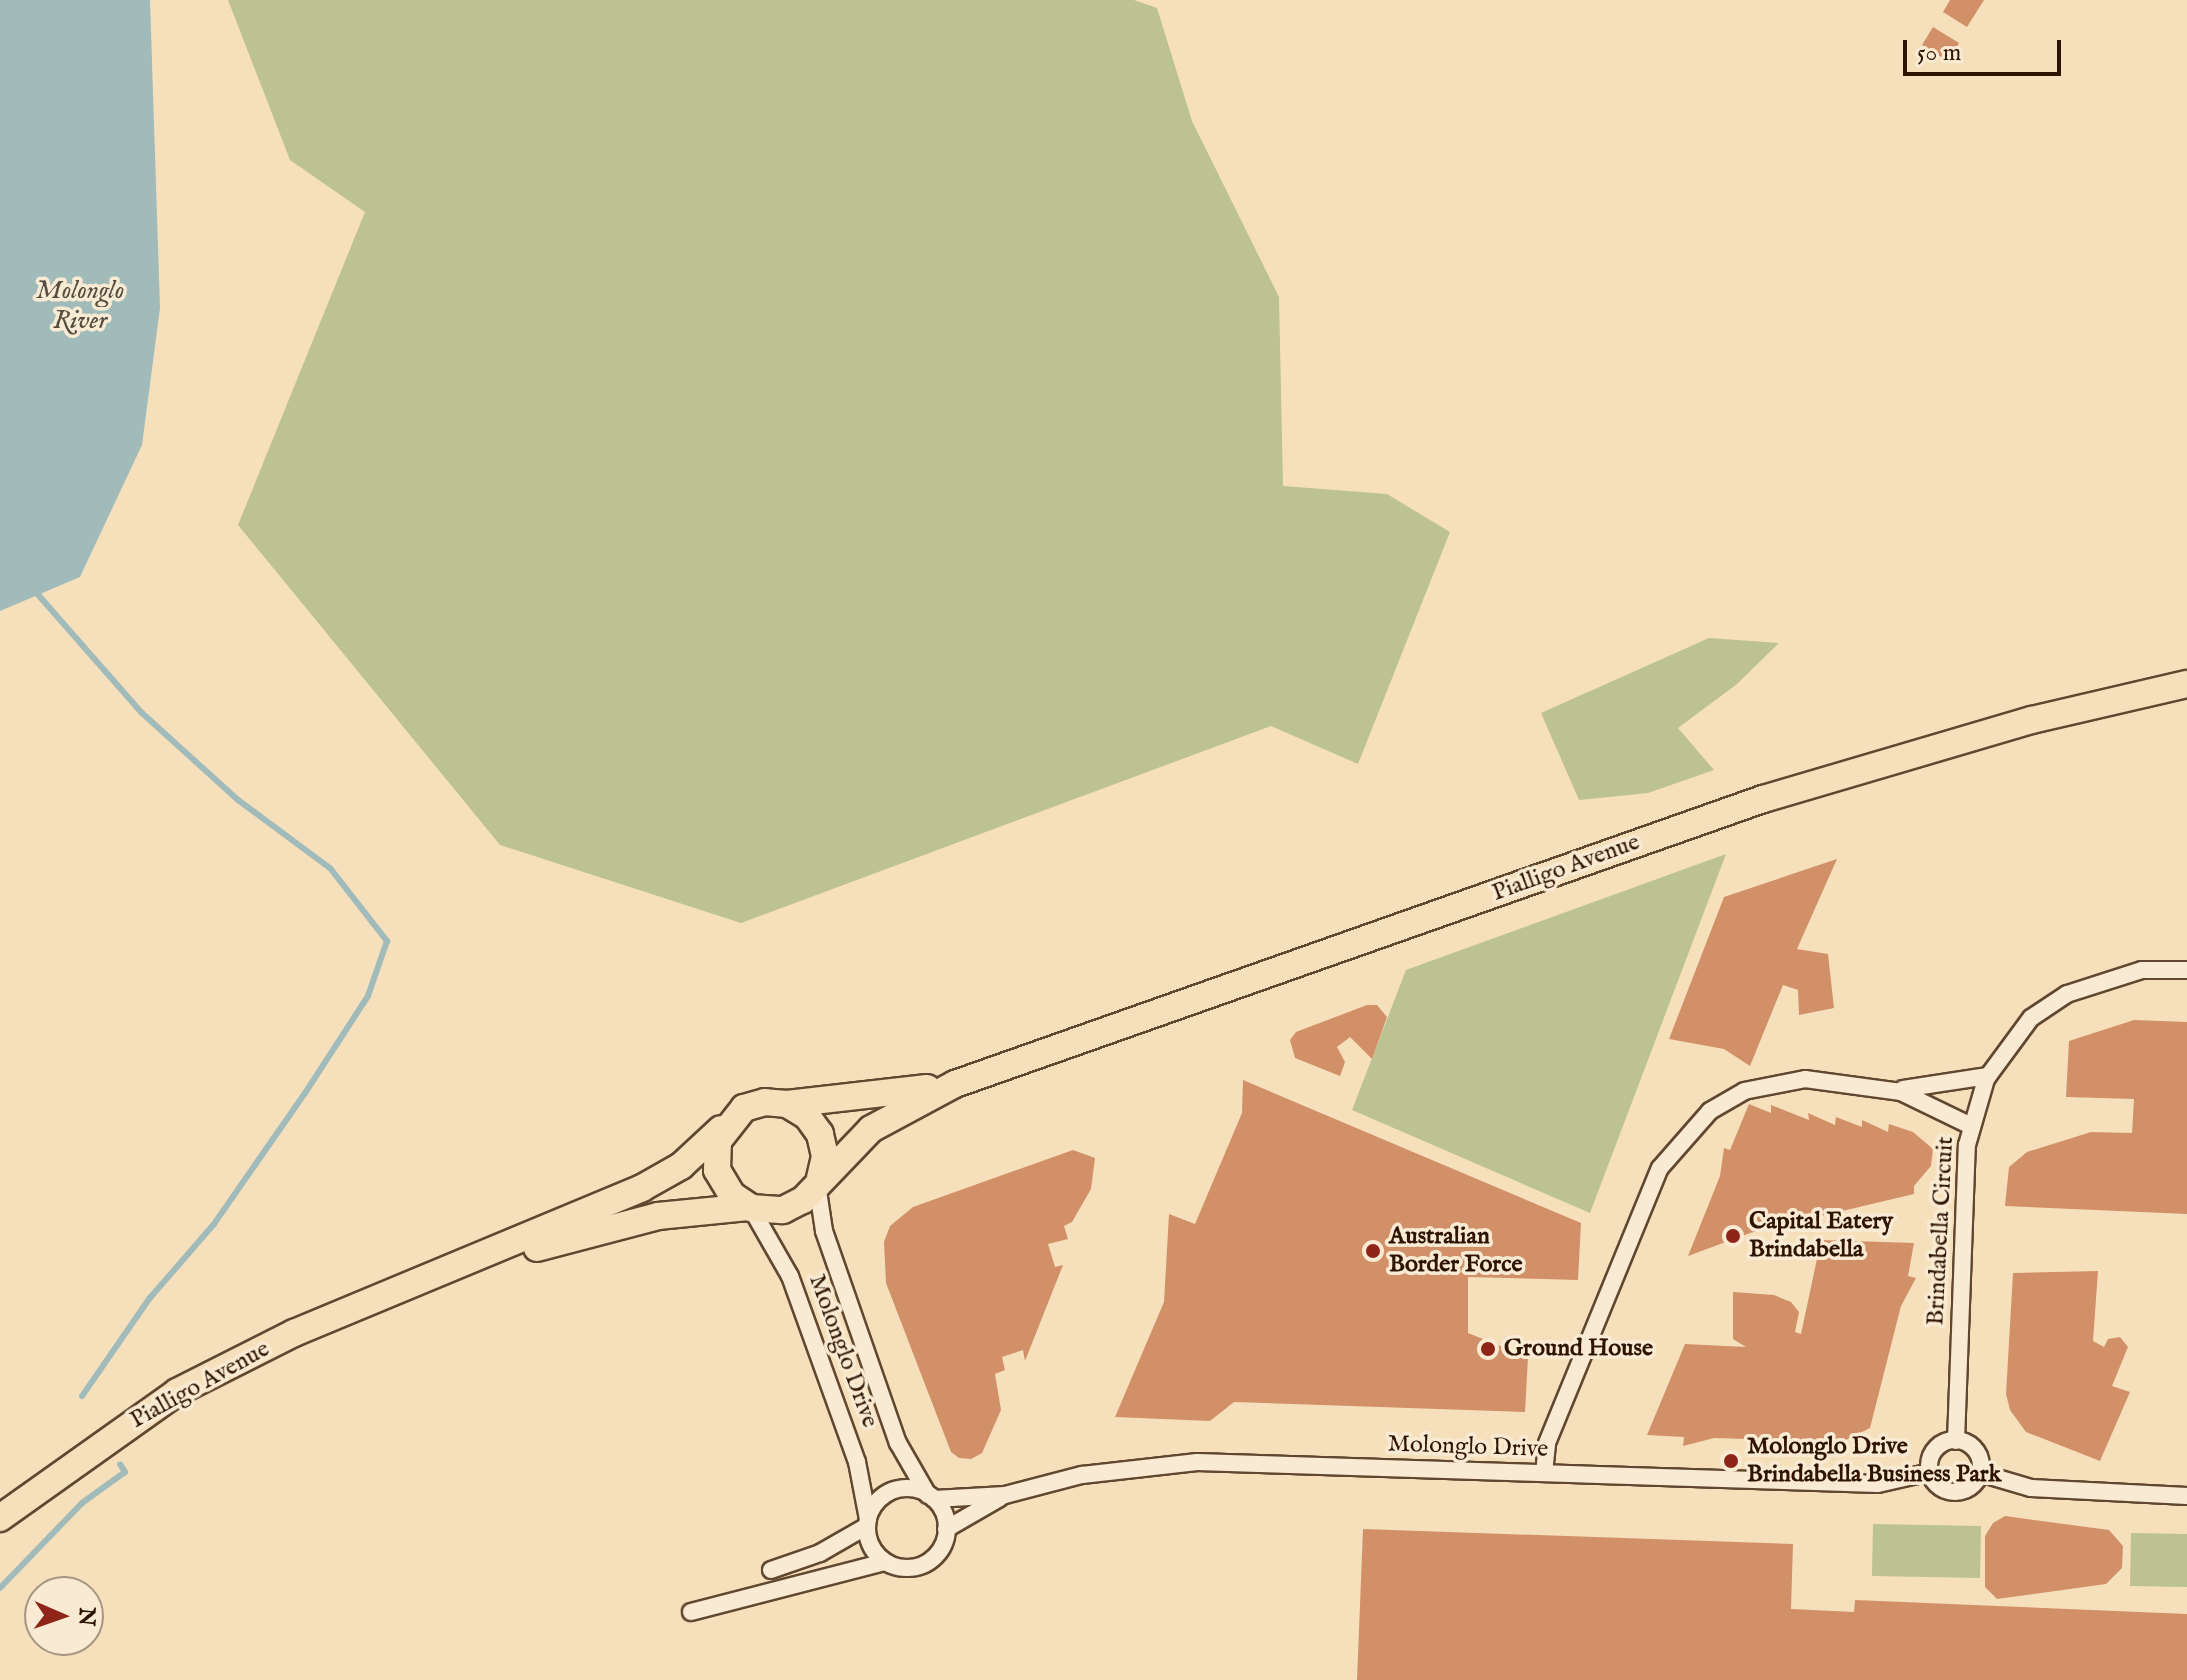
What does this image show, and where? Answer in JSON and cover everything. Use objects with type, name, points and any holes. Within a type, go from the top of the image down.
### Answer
[{"type":"main road","name":"Pialligo Avenue","points":[[819,1181],[880,1122],[955,1084],[1763,799],[2032,720],[2187,684]]},
{"type":"main road","name":"Pialligo Avenue","points":[[787,1104],[955,1084]]},
{"type":"main road","points":[[754,1104],[787,1104],[807,1116],[820,1134],[825,1156],[819,1181],[803,1200],[783,1210],[749,1207],[725,1188],[717,1170],[718,1141],[727,1123],[754,1104]]},
{"type":"main road","name":"Pialligo Avenue","points":[[0,1518],[177,1392],[294,1333],[419,1284],[666,1175],[727,1123]]},
{"type":"main road","name":"Pialligo Avenue","points":[[419,1284],[638,1220],[749,1207]]},
{"type":"street","name":"Brindabella Circuit","points":[[1956,1441],[1971,1126],[1988,1076],[2031,1018],[2067,994],[2142,970],[2187,970]]},
{"type":"street","points":[[1544,1473],[1547,1443],[1660,1168],[1679,1141],[1727,1099],[1762,1085],[1805,1079],[1889,1089],[1942,1087],[1988,1076]]},
{"type":"street","points":[[1889,1089],[1971,1126]]},
{"type":"street","name":"Molonglo Drive","points":[[819,1181],[824,1231],[893,1429],[931,1497],[1005,1495],[1093,1473],[1197,1462],[1878,1484],[1931,1472]]},
{"type":"street","name":"Molonglo Drive","points":[[749,1207],[787,1267],[857,1462],[868,1523]]},
{"type":"street","points":[[1956,1441],[1978,1453],[1980,1473],[1969,1488],[1950,1492],[1931,1472],[1934,1451],[1956,1441]]},
{"type":"street","points":[[1980,1473],[2031,1488],[2187,1496]]},
{"type":"street","points":[[691,1612],[885,1562],[906,1568],[922,1565],[940,1551],[946,1529],[931,1497],[917,1490],[892,1491],[881,1498],[868,1523],[869,1543],[885,1562]]},
{"type":"street","name":"Molonglo Drive","points":[[946,1529],[1005,1495]]},
{"type":"street","points":[[771,1570],[820,1553],[868,1523]]},
{"type":"green space","points":[[228,0],[1134,0],[1157,8],[1192,121],[1279,297],[1283,486],[1387,494],[1450,532],[1358,764],[1271,726],[741,923],[500,845],[238,525],[365,212],[290,160]]},
{"type":"green space","points":[[1709,638],[1779,643],[1737,684],[1678,728],[1714,770],[1648,793],[1579,800],[1541,713]]},
{"type":"green space","points":[[1726,854],[1590,1213],[1352,1110],[1406,970]]},
{"type":"green space","points":[[1873,1524],[1981,1526],[1980,1578],[1872,1576]]},
{"type":"green space","points":[[2131,1533],[2187,1534],[2187,1587],[2130,1586]]},
{"type":"water","name":"Molonglo River","points":[[0,0],[150,0],[160,308],[142,445],[80,577],[0,611]]},
{"type":"building","points":[[1950,0],[1984,0],[1967,27],[1943,12]]},
{"type":"building","points":[[1933,27],[1959,43],[1948,61],[1922,45]]},
{"type":"building","points":[[1837,859],[1797,949],[1828,954],[1834,1008],[1799,1015],[1798,990],[1783,985],[1750,1066],[1724,1049],[1669,1039],[1724,897]]},
{"type":"building","points":[[1367,1005],[1377,1005],[1387,1017],[1372,1059],[1350,1037],[1337,1047],[1345,1062],[1340,1076],[1295,1058],[1290,1040],[1296,1032]]},
{"type":"building","points":[[2134,1020],[2187,1022],[2187,1214],[2005,1206],[2009,1167],[2027,1152],[2091,1132],[2132,1133],[2134,1099],[2066,1097],[2069,1041]]},
{"type":"building","name":"Australian Border Force","points":[[1243,1080],[1581,1223],[1578,1280],[1468,1277],[1468,1333],[1528,1357],[1525,1412],[1234,1402],[1210,1421],[1115,1417],[1164,1302],[1169,1214],[1195,1224],[1242,1113]]},
{"type":"building","points":[[1749,1104],[1771,1113],[1771,1105],[1809,1120],[1808,1113],[1835,1125],[1836,1117],[1862,1127],[1862,1120],[1888,1132],[1889,1124],[1913,1132],[1933,1149],[1931,1166],[1914,1186],[1914,1194],[1750,1233],[1688,1256],[1720,1176],[1724,1148],[1730,1150]]},
{"type":"building","points":[[1073,1150],[1095,1158],[1091,1189],[1072,1222],[1064,1226],[1068,1239],[1048,1244],[1055,1267],[1063,1265],[1025,1361],[1023,1350],[1002,1357],[1005,1370],[995,1374],[1001,1410],[982,1453],[971,1459],[959,1458],[951,1452],[886,1283],[884,1242],[890,1226],[913,1207]]},
{"type":"building","points":[[1821,1240],[1914,1243],[1908,1276],[1916,1278],[1901,1306],[1870,1428],[1842,1442],[1714,1438],[1683,1446],[1684,1437],[1647,1435],[1685,1344],[1746,1347],[1733,1339],[1733,1292],[1774,1295],[1791,1302],[1799,1312],[1795,1332],[1801,1334]]},
{"type":"building","points":[[2098,1271],[2093,1341],[2104,1347],[2108,1339],[2120,1337],[2128,1347],[2112,1386],[2130,1392],[2100,1461],[2026,1432],[2010,1410],[2006,1394],[2013,1273]]},
{"type":"building","points":[[2005,1516],[2109,1530],[2123,1546],[2122,1568],[2106,1584],[1997,1599],[1985,1587],[1985,1536],[1993,1523]]},
{"type":"building","points":[[1363,1529],[1793,1544],[1791,1609],[1854,1612],[1855,1600],[2187,1614],[2187,1680],[1357,1680]]},
{"type":"waterway","points":[[33,589],[142,713],[238,800],[330,868],[387,941],[368,996],[305,1093],[214,1224],[149,1299],[82,1396]]},
{"type":"waterway","points":[[0,1588],[82,1503],[125,1472],[120,1464]]},
{"type":"place","name":"Capital Eatery Brindabella","points":[[1733,1236]]},
{"type":"place","name":"Australian Border Force","points":[[1373,1251]]},
{"type":"place","name":"Ground House","points":[[1488,1349]]},
{"type":"place","name":"Molonglo Drive Brindabella Business Park","points":[[1731,1461]]}]
